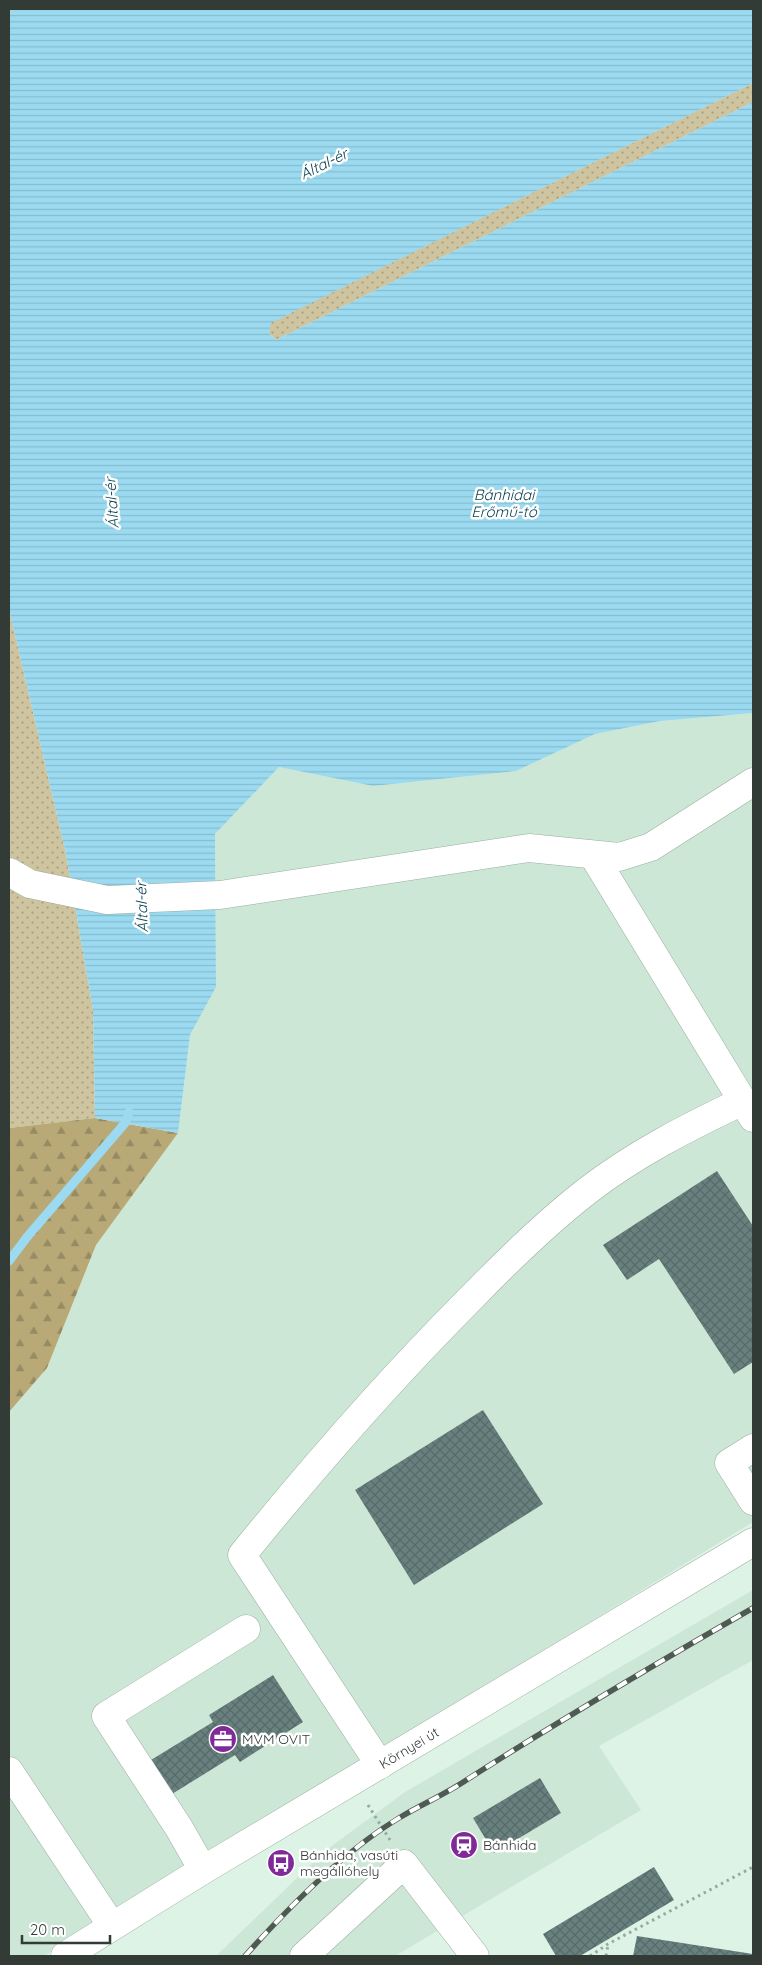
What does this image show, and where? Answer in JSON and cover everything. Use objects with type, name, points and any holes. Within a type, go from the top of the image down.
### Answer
[{"type":"street","points":[[9,872],[30,884],[107,900],[220,895],[529,848],[619,857],[651,847],[753,782]]},
{"type":"street","points":[[380,1765],[242,1555],[306,1477],[428,1340],[531,1238],[588,1190],[669,1136],[748,1110],[593,855]]},
{"type":"street","points":[[753,1448],[728,1463],[753,1500]]},
{"type":"street","name":"Környei út","points":[[65,1956],[203,1870],[753,1542]]},
{"type":"street","points":[[203,1870],[179,1828],[106,1716],[246,1629]]},
{"type":"street","points":[[9,1771],[112,1926]]},
{"type":"street","points":[[304,1956],[404,1864],[475,1956]]},
{"type":"path","points":[[353,1782],[384,1828],[404,1864]]},
{"type":"path","points":[[590,1956],[608,1944],[753,1866]]},
{"type":"path","points":[[606,1956],[608,1944]]},
{"type":"shaded area","points":[[753,83],[753,102],[276,340],[269,333],[270,323]]},
{"type":"shaded area","points":[[9,609],[66,854],[93,1010],[95,1118],[9,1128]]},
{"type":"shaded area","points":[[753,713],[753,1522],[44,1956],[9,1956],[9,1412],[47,1368],[96,1245],[178,1133],[190,1035],[216,987],[215,834],[279,767],[373,786],[516,771],[595,734],[660,721]]},
{"type":"shaded area","points":[[753,1590],[753,1660],[599,1746],[641,1810],[395,1956],[216,1956],[325,1851],[405,1792]]},
{"type":"green space","points":[[95,1118],[178,1133],[96,1245],[47,1368],[9,1412],[9,1128]]},
{"type":"water","name":"Bánhidai Erőmű-tó","points":[[9,9],[753,9],[753,83],[271,323],[269,333],[276,340],[753,102],[753,713],[660,721],[595,734],[516,771],[373,786],[279,767],[215,834],[216,987],[190,1035],[178,1133],[95,1118],[93,1010],[66,854],[9,609]]},
{"type":"building","points":[[717,1171],[753,1226],[753,1362],[734,1374],[659,1259],[627,1280],[603,1245]]},
{"type":"building","points":[[483,1410],[543,1504],[414,1585],[355,1490]]},
{"type":"building","points":[[273,1675],[303,1722],[240,1762],[235,1755],[172,1794],[151,1760],[213,1722],[209,1715]]},
{"type":"building","points":[[540,1778],[561,1813],[494,1853],[473,1818]]},
{"type":"building","points":[[654,1867],[674,1900],[580,1956],[556,1956],[543,1934]]},
{"type":"building","points":[[637,1936],[753,1954],[753,1956],[633,1956]]},
{"type":"waterway","name":"Által-ér","points":[[9,1261],[27,1237],[126,1122],[129,1112]]},
{"type":"railway","points":[[245,1956],[318,1881],[378,1831],[460,1784],[681,1649],[753,1608]]},
{"type":"place","name":"MVM OVIT","points":[[223,1739]]},
{"type":"place","name":"Bánhida","points":[[464,1845]]},
{"type":"place","name":"Bánhida, vasúti megállóhely","points":[[281,1863]]}]
